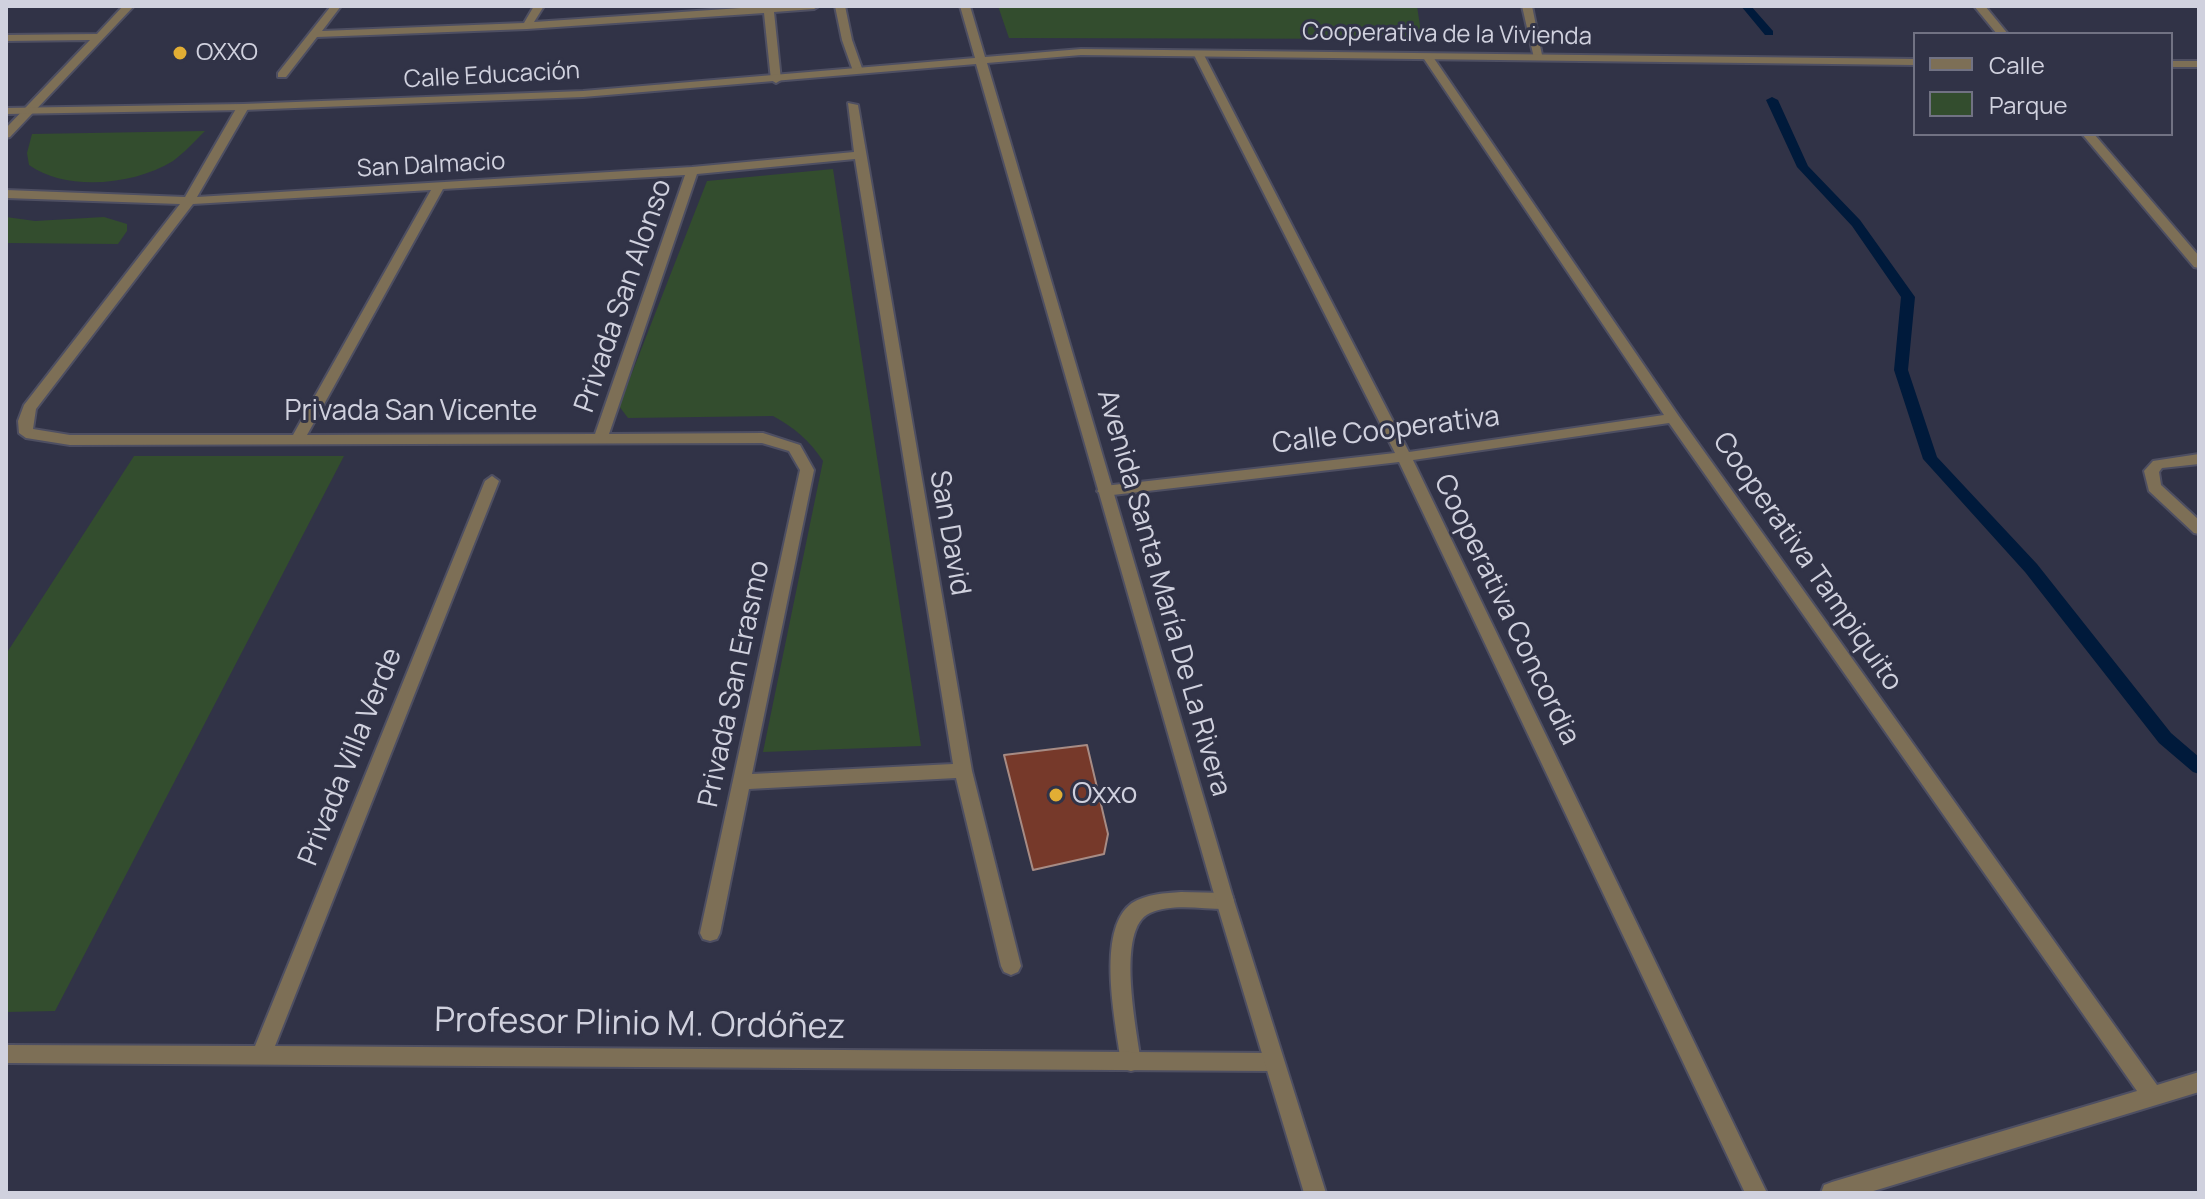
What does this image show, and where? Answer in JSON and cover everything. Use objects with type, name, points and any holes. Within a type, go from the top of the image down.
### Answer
[{"type":"street","points":[[6,135],[129,6]]},
{"type":"street","points":[[282,75],[336,6]]},
{"type":"street","points":[[527,26],[539,6]]},
{"type":"street","points":[[314,34],[527,26],[814,6]]},
{"type":"street","points":[[840,6],[858,71]]},
{"type":"street","name":"Avenida Santa María De La Rivera","points":[[965,6],[1104,491],[1273,1062],[1315,1193]]},
{"type":"street","points":[[1527,6],[1539,58]]},
{"type":"street","points":[[1979,6],[2001,32]]},
{"type":"street","points":[[769,10],[776,80]]},
{"type":"street","points":[[6,38],[99,37]]},
{"type":"street","name":"Cooperativa de la Vivienda","points":[[979,59],[1081,52],[1913,62]]},
{"type":"street","name":"Cooperativa Concordia","points":[[1199,55],[1404,457],[1756,1193]]},
{"type":"street","name":"Cooperativa Tampiquito","points":[[1427,56],[1673,418],[2151,1094]]},
{"type":"street","name":"Calle Educación","points":[[6,111],[243,107],[553,95],[776,80],[979,59]]},
{"type":"street","points":[[2173,64],[2199,64]]},
{"type":"street","name":"San David","points":[[852,105],[963,771],[1011,966]]},
{"type":"street","points":[[189,201],[243,107]]},
{"type":"street","points":[[2090,136],[2199,264]]},
{"type":"street","name":"San Dalmacio","points":[[6,194],[189,201],[692,171],[859,155]]},
{"type":"street","name":"Privada San Alonso","points":[[601,437],[692,171]]},
{"type":"street","points":[[298,438],[438,188]]},
{"type":"street","name":"Privada San Vicente","points":[[189,201],[29,408],[25,421],[26,433],[70,440],[763,438],[795,448]]},
{"type":"street","name":"Calle Cooperativa","points":[[1104,491],[1404,457],[1673,418]]},
{"type":"street","name":"Privada San Erasmo","points":[[710,933],[807,470],[795,448]]},
{"type":"street","points":[[2199,459],[2158,464],[2151,471],[2154,487],[2199,529]]},
{"type":"street","name":"Privada Villa Verde","points":[[262,1053],[492,481]]},
{"type":"street","points":[[740,782],[963,771]]},
{"type":"street","points":[[1131,1062],[1120,942],[1127,920],[1139,909],[1166,901],[1225,901]]},
{"type":"street","name":"Profesor Plinio M. Ordóñez","points":[[6,1054],[262,1053],[1273,1062]]},
{"type":"street","points":[[1832,1193],[2151,1094],[2199,1082]]},
{"type":"green space","points":[[998,6],[1417,6],[1422,39],[1009,38]]},
{"type":"green space","points":[[205,131],[173,161],[139,176],[120,180],[81,182],[44,174],[29,165],[27,153],[32,134]]},
{"type":"green space","points":[[833,169],[921,746],[763,752],[823,461],[801,435],[773,416],[628,418],[619,406],[707,181]]},
{"type":"green space","points":[[6,217],[35,221],[104,217],[127,224],[127,231],[118,244],[6,243]]},
{"type":"green space","points":[[134,456],[344,456],[55,1011],[6,1012],[6,654]]},
{"type":"building","name":"Oxxo","points":[[1087,745],[1108,834],[1104,854],[1033,870],[1004,755]]},
{"type":"waterway","points":[[1746,6],[1769,33]]},
{"type":"waterway","points":[[1772,100],[1803,167],[1856,223],[1908,297],[1901,370],[1930,459],[2031,568],[2165,738],[2199,767]]},
{"type":"place","name":"OXXO","points":[[180,53]]},
{"type":"place","name":"Oxxo","points":[[1056,795]]}]
